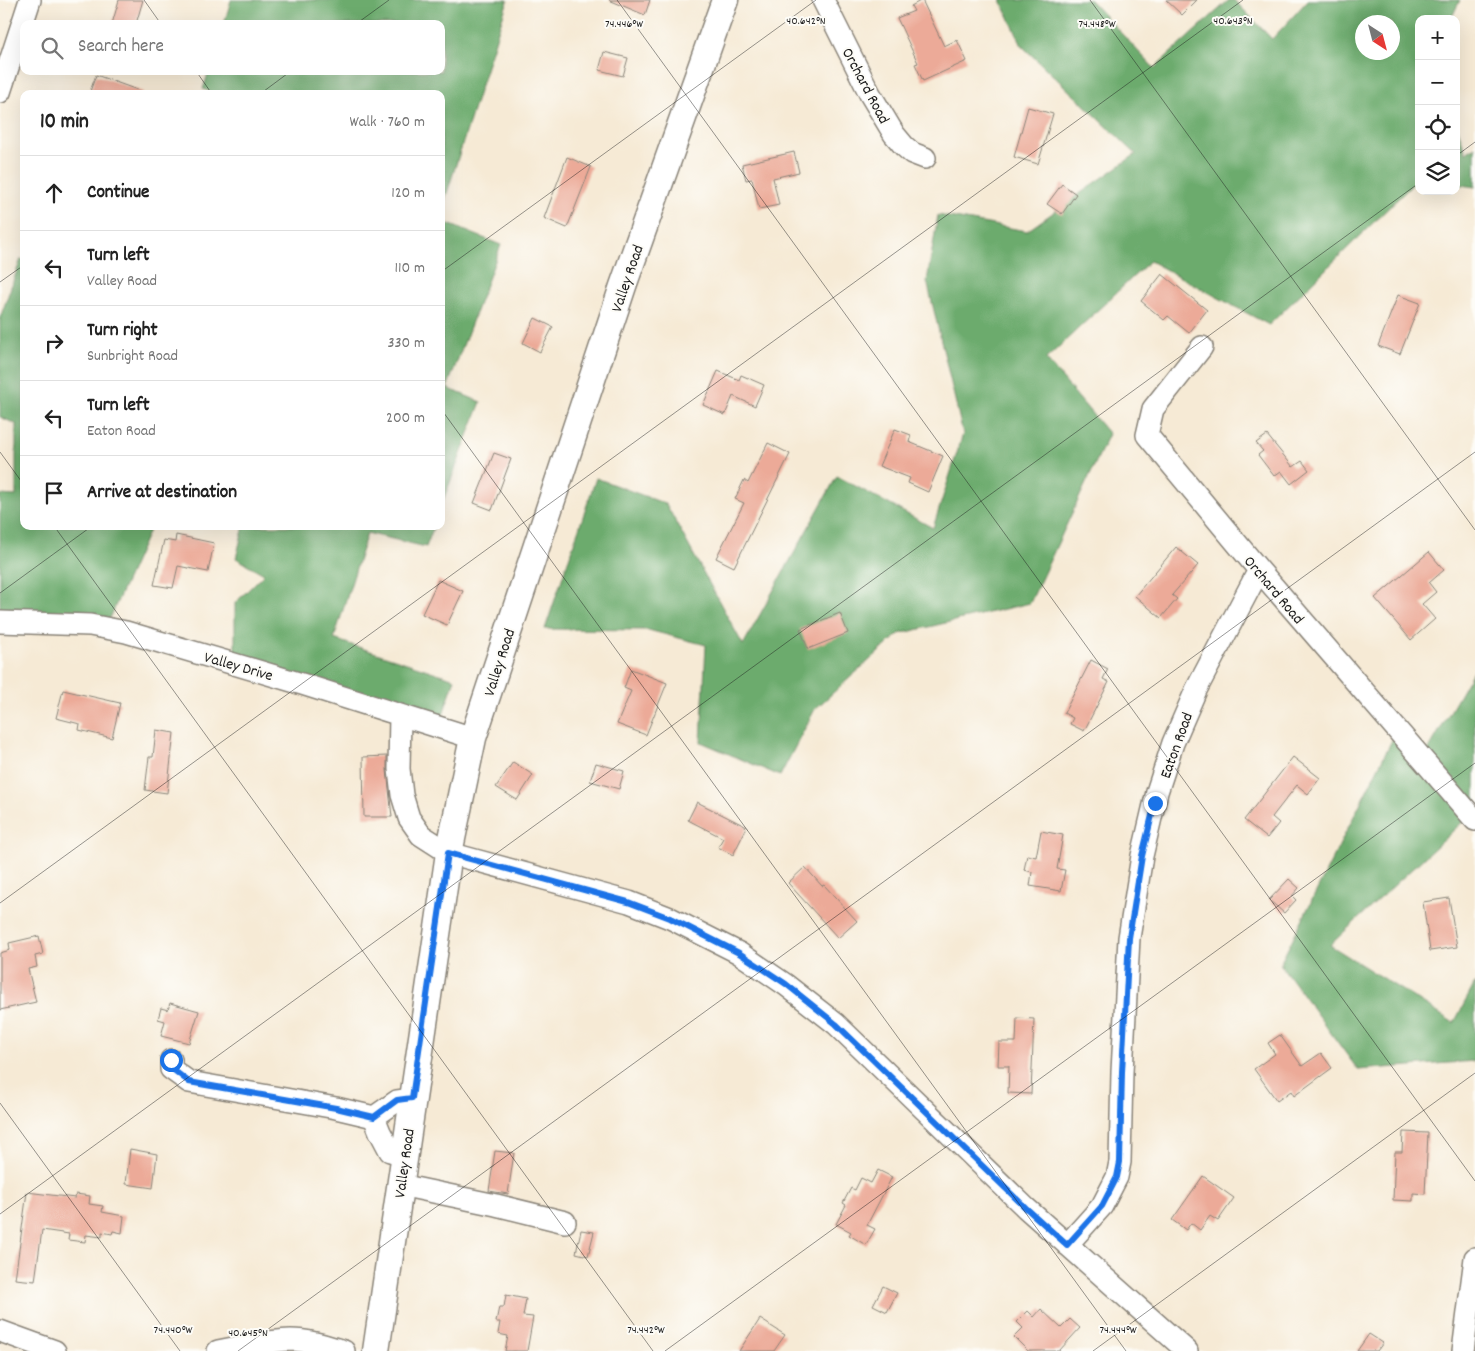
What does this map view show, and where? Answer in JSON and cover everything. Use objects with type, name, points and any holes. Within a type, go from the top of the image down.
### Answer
[{"type":"main road","name":"Valley Road","points":[[376,1351],[448,853],[473,738],[623,286],[725,0]]},
{"type":"street","points":[[23,20],[30,0]]},
{"type":"street","name":"Orchard Road","points":[[823,0],[870,94],[894,134],[912,154],[925,158]]},
{"type":"street","points":[[0,92],[20,31]]},
{"type":"street","name":"Orchard Road","points":[[1202,347],[1153,409],[1148,434],[1259,570],[1475,820]]},
{"type":"street","name":"Eaton Road","points":[[1067,1245],[1102,1206],[1117,1177],[1120,1162],[1122,1072],[1129,938],[1142,856],[1157,792],[1173,743],[1196,690],[1259,570]]},
{"type":"street","name":"Valley Drive","points":[[0,622],[90,625],[126,632],[473,738]]},
{"type":"street","points":[[400,715],[399,769],[402,795],[409,818],[421,835],[448,853],[628,902],[670,918],[739,953],[786,984],[836,1024],[1026,1208],[1187,1351]]},
{"type":"street","points":[[171,1060],[171,1068],[189,1082],[336,1108],[374,1117],[397,1100],[412,1098]]},
{"type":"street","points":[[374,1117],[390,1151],[404,1155]]},
{"type":"street","points":[[400,1185],[565,1222]]},
{"type":"street","points":[[1463,1351],[1475,1258]]},
{"type":"street","points":[[0,1331],[55,1351]]},
{"type":"street","points":[[218,1351],[258,1343],[292,1340],[315,1343],[344,1351]]},
{"type":"green space","points":[[231,0],[508,0],[445,199],[445,90],[203,89],[208,75],[445,75],[445,20],[225,20]]},
{"type":"green space","points":[[1001,0],[1090,0],[1154,68],[1229,0],[1234,0],[1272,39],[1308,0],[1460,0],[1453,15],[1415,15],[1415,182],[1269,325],[1150,261],[1046,359],[1109,434],[1030,603],[899,634],[815,709],[780,776],[701,742],[706,645],[648,630],[545,629],[596,478],[666,504],[743,645],[837,476],[933,528],[963,434],[927,281],[938,215],[1027,231],[1136,154],[1022,46]]},
{"type":"green space","points":[[1460,135],[1466,153],[1475,147],[1475,187],[1460,185]]},
{"type":"green space","points":[[445,223],[501,245],[447,388],[481,402],[445,496]]},
{"type":"green space","points":[[20,262],[20,530],[149,530],[105,629],[0,620],[0,495],[16,496],[16,424],[0,417],[0,318]]},
{"type":"green space","points":[[243,530],[432,530],[426,547],[367,533],[334,639],[455,679],[437,732],[235,664],[235,603],[264,574],[236,558]]},
{"type":"green space","points":[[1475,668],[1475,806],[1468,817],[1330,945],[1454,1023],[1475,983],[1475,1061],[1358,1070],[1280,964],[1396,732],[1422,761]]},
{"type":"building","points":[[119,0],[143,0],[137,20],[113,20]]},
{"type":"building","points":[[609,0],[650,0],[645,15]]},
{"type":"building","points":[[922,0],[944,46],[957,40],[967,61],[923,81],[915,64],[918,63],[897,18],[914,11],[911,6]]},
{"type":"building","points":[[1166,0],[1197,0],[1182,15]]},
{"type":"building","points":[[604,52],[628,58],[623,76],[599,70]]},
{"type":"building","points":[[96,75],[137,90],[90,90]]},
{"type":"building","points":[[1028,107],[1053,114],[1038,164],[1014,157]]},
{"type":"building","points":[[794,152],[799,172],[773,178],[779,205],[759,209],[752,179],[746,180],[742,164]]},
{"type":"building","points":[[567,157],[591,167],[567,228],[544,218]]},
{"type":"building","points":[[1062,184],[1076,194],[1062,214],[1047,204]]},
{"type":"building","points":[[1162,274],[1207,310],[1189,333],[1168,316],[1164,320],[1141,301]]},
{"type":"building","points":[[1398,295],[1420,303],[1400,354],[1378,346]]},
{"type":"building","points":[[535,318],[553,327],[540,352],[523,343]]},
{"type":"building","points":[[718,371],[739,380],[741,375],[764,385],[755,406],[733,396],[725,415],[703,405]]},
{"type":"building","points":[[895,429],[911,435],[909,442],[943,456],[928,492],[908,483],[910,478],[879,466]]},
{"type":"building","points":[[1267,435],[1293,467],[1302,461],[1309,470],[1291,484],[1281,471],[1274,476],[1258,455],[1263,451],[1256,443]]},
{"type":"building","points":[[768,443],[790,454],[734,567],[716,558],[744,503],[735,499],[744,480],[748,483]]},
{"type":"building","points":[[494,453],[511,459],[492,510],[474,503]]},
{"type":"building","points":[[176,535],[214,543],[208,572],[178,566],[173,588],[154,585],[164,540],[175,542]]},
{"type":"building","points":[[1176,547],[1198,565],[1172,595],[1177,599],[1161,618],[1135,596]]},
{"type":"building","points":[[1429,552],[1444,570],[1429,583],[1436,592],[1422,604],[1435,619],[1411,640],[1375,598]]},
{"type":"building","points":[[438,580],[463,591],[447,625],[422,614]]},
{"type":"building","points":[[840,613],[848,633],[808,649],[800,629]]},
{"type":"building","points":[[1091,660],[1108,669],[1103,679],[1109,682],[1084,731],[1070,724],[1073,718],[1064,713]]},
{"type":"building","points":[[631,669],[667,683],[646,735],[617,724],[631,691],[624,688]]},
{"type":"building","points":[[63,690],[120,703],[112,738],[79,730],[80,724],[56,718]]},
{"type":"building","points":[[156,730],[174,733],[167,793],[145,790],[149,757],[153,757]]},
{"type":"building","points":[[387,756],[392,817],[364,817],[363,757]]},
{"type":"building","points":[[1293,757],[1320,778],[1308,794],[1297,785],[1272,817],[1279,823],[1267,838],[1244,820]]},
{"type":"building","points":[[513,762],[533,775],[517,800],[496,787]]},
{"type":"building","points":[[596,763],[624,771],[619,789],[590,781]]},
{"type":"building","points":[[697,802],[747,827],[733,855],[718,847],[723,838],[688,820]]},
{"type":"building","points":[[1041,831],[1063,835],[1057,869],[1065,870],[1061,891],[1030,886],[1032,872],[1024,870],[1027,855],[1036,857]]},
{"type":"building","points":[[805,867],[857,921],[838,938],[788,883]]},
{"type":"building","points":[[1289,879],[1299,888],[1292,896],[1296,900],[1284,913],[1269,900]]},
{"type":"building","points":[[1449,898],[1457,947],[1430,951],[1423,902]]},
{"type":"building","points":[[39,936],[43,954],[35,956],[37,967],[28,969],[36,1002],[0,1010],[0,953],[10,950],[9,943]]},
{"type":"building","points":[[170,1003],[199,1011],[189,1043],[161,1036],[165,1021],[158,1019],[161,1008],[168,1010]]},
{"type":"building","points":[[1017,1018],[1034,1019],[1031,1094],[1008,1093],[1009,1066],[998,1066],[999,1042],[1016,1042]]},
{"type":"building","points":[[1280,1035],[1302,1066],[1321,1053],[1332,1068],[1294,1096],[1291,1091],[1277,1101],[1254,1069],[1275,1054],[1268,1043]]},
{"type":"building","points":[[1403,1132],[1428,1133],[1425,1194],[1413,1193],[1413,1201],[1393,1200],[1395,1152],[1402,1152]]},
{"type":"building","points":[[130,1149],[157,1154],[153,1188],[126,1184]]},
{"type":"building","points":[[495,1151],[514,1153],[508,1194],[489,1191]]},
{"type":"building","points":[[878,1170],[892,1177],[867,1225],[875,1229],[866,1245],[849,1235],[851,1232],[836,1224],[846,1205],[843,1203],[851,1188],[855,1190],[861,1178],[871,1183]]},
{"type":"building","points":[[1203,1176],[1234,1198],[1218,1221],[1210,1216],[1200,1230],[1191,1223],[1186,1230],[1172,1220]]},
{"type":"building","points":[[27,1192],[75,1198],[76,1194],[90,1196],[89,1204],[103,1206],[102,1212],[124,1216],[122,1233],[113,1231],[112,1234],[102,1232],[102,1237],[86,1235],[85,1242],[68,1240],[69,1234],[42,1230],[35,1281],[15,1279]]},
{"type":"building","points":[[581,1230],[594,1232],[588,1256],[576,1253]]},
{"type":"building","points":[[883,1286],[897,1293],[887,1312],[873,1305]]},
{"type":"building","points":[[506,1295],[526,1299],[523,1316],[533,1317],[527,1351],[505,1351],[508,1336],[498,1334],[500,1322],[496,1322],[499,1307],[504,1307]]},
{"type":"building","points":[[1041,1309],[1061,1328],[1070,1319],[1080,1328],[1059,1351],[1028,1351],[1014,1337],[1023,1328],[1017,1322],[1028,1311],[1034,1317]]},
{"type":"building","points":[[760,1319],[785,1335],[774,1351],[739,1351]]},
{"type":"building","points":[[1369,1334],[1383,1343],[1377,1351],[1357,1351]]},
{"type":"route","points":[[171,1060],[171,1068],[189,1082],[336,1108],[374,1117],[397,1100],[412,1098],[448,853],[628,902],[670,918],[739,953],[786,984],[836,1024],[1026,1208],[1067,1245],[1102,1206],[1117,1177],[1120,1162],[1122,1072],[1129,938],[1142,856],[1155,803]]}]
